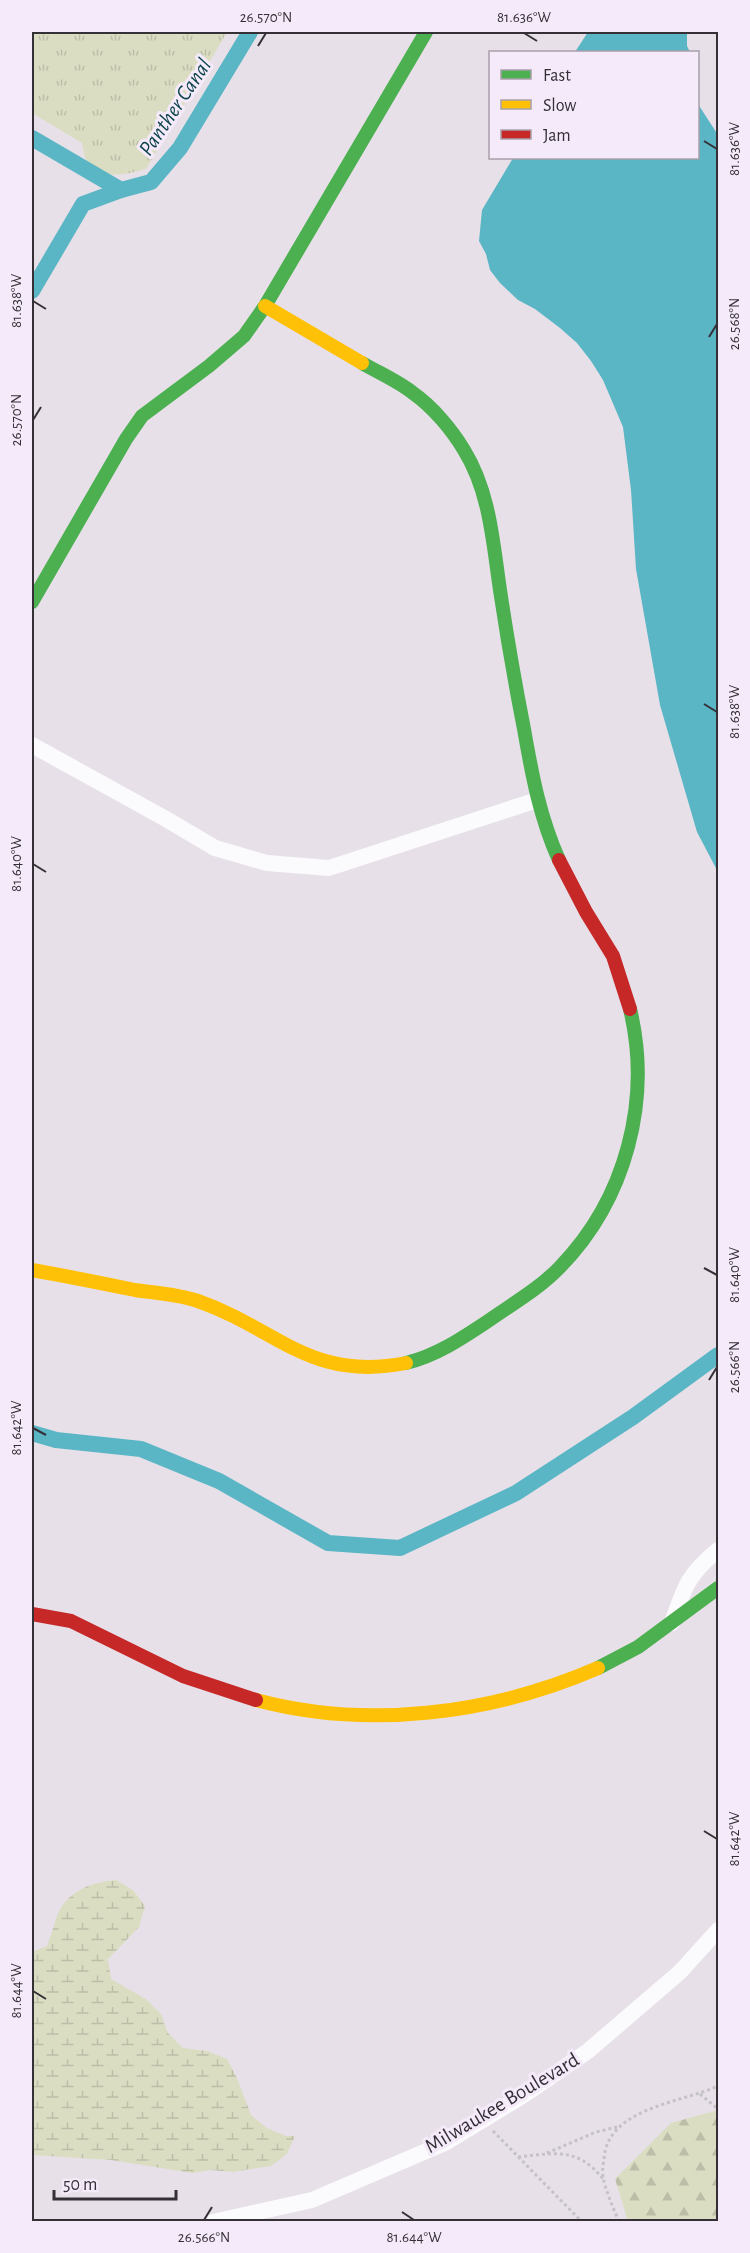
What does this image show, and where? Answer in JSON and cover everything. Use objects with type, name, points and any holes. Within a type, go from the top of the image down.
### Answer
[{"type":"street","points":[[32,602],[126,439],[142,416],[209,366],[244,336],[265,306],[426,32]]},
{"type":"street","points":[[32,1270],[194,1300],[232,1315],[289,1347],[325,1362],[358,1367],[401,1365],[436,1354],[465,1337],[558,1269],[597,1219],[617,1180],[627,1152],[638,1105],[639,1065],[632,1014],[614,959],[555,854],[537,800],[518,704],[492,528],[484,493],[474,467],[458,441],[435,413],[414,393],[265,306]]},
{"type":"street","points":[[32,745],[215,848],[244,858],[276,864],[329,868],[537,800]]},
{"type":"street","points":[[672,1623],[685,1584],[718,1550]]},
{"type":"street","points":[[32,1614],[74,1622],[153,1663],[198,1682],[281,1706],[357,1715],[411,1713],[457,1709],[529,1693],[583,1675],[612,1662],[672,1623],[718,1588]]},
{"type":"street","name":"Milwaukee Boulevard","points":[[213,2222],[312,2200],[446,2143],[524,2095],[588,2050],[680,1972],[718,1930]]},
{"type":"path","points":[[546,2154],[596,2132],[617,2127],[639,2113],[718,2086]]},
{"type":"path","points":[[700,2094],[718,2109]]},
{"type":"path","points":[[482,2121],[582,2222]]},
{"type":"path","points":[[617,2127],[604,2149],[603,2175],[619,2222]]},
{"type":"path","points":[[518,2157],[546,2154],[579,2156],[592,2165],[605,2182]]},
{"type":"green space","points":[[32,32],[227,32],[146,169],[115,174],[93,167],[86,159],[82,143],[32,113]]},
{"type":"green space","points":[[116,1880],[133,1890],[145,1906],[139,1927],[108,1959],[111,1979],[146,1999],[161,2014],[168,2033],[183,2048],[207,2051],[227,2059],[251,2115],[267,2128],[286,2136],[295,2136],[287,2154],[271,2166],[232,2172],[212,2170],[192,2173],[111,2160],[32,2155],[32,1952],[47,1946],[60,1909],[67,1900],[79,1890],[93,1884]]},
{"type":"green space","points":[[718,2110],[718,2221],[628,2221],[615,2179],[671,2123]]},
{"type":"water","points":[[588,32],[687,32],[687,46],[690,51],[576,51]]},
{"type":"water","points":[[699,106],[718,135],[718,872],[697,832],[660,705],[636,569],[631,490],[623,427],[603,380],[577,343],[535,309],[518,300],[490,270],[486,254],[479,241],[482,210],[512,159],[699,159]]},
{"type":"waterway","name":"Panther Canal","points":[[32,291],[83,204],[151,182],[180,148],[250,32]]},
{"type":"waterway","points":[[32,138],[121,190]]},
{"type":"waterway","points":[[32,1433],[56,1440],[141,1449],[219,1481],[328,1543],[400,1548],[516,1493],[633,1417],[718,1355]]},
{"type":"traffic: fast","points":[[32,602],[126,439],[142,416],[209,366],[244,336],[265,306],[426,32]]},
{"type":"traffic: fast","points":[[362,363],[407,389],[435,412],[464,450],[480,483],[489,518],[511,660],[534,780],[542,812],[559,860]]},
{"type":"traffic: fast","points":[[406,1363],[450,1345],[481,1326],[552,1275],[583,1240],[602,1211],[617,1179],[628,1147],[635,1113],[638,1078],[636,1043],[630,1009]]},
{"type":"traffic: fast","points":[[598,1668],[638,1647],[718,1588]]},
{"type":"traffic: slow","points":[[265,306],[362,363]]},
{"type":"traffic: slow","points":[[32,1270],[198,1301],[226,1312],[296,1350],[319,1359],[344,1365],[373,1367],[406,1363]]},
{"type":"traffic: slow","points":[[256,1700],[299,1709],[342,1714],[385,1715],[429,1712],[516,1697],[598,1668]]},
{"type":"traffic: jam","points":[[559,860],[586,912],[613,956],[630,1009]]},
{"type":"traffic: jam","points":[[32,1614],[71,1621],[183,1676],[256,1700]]}]
